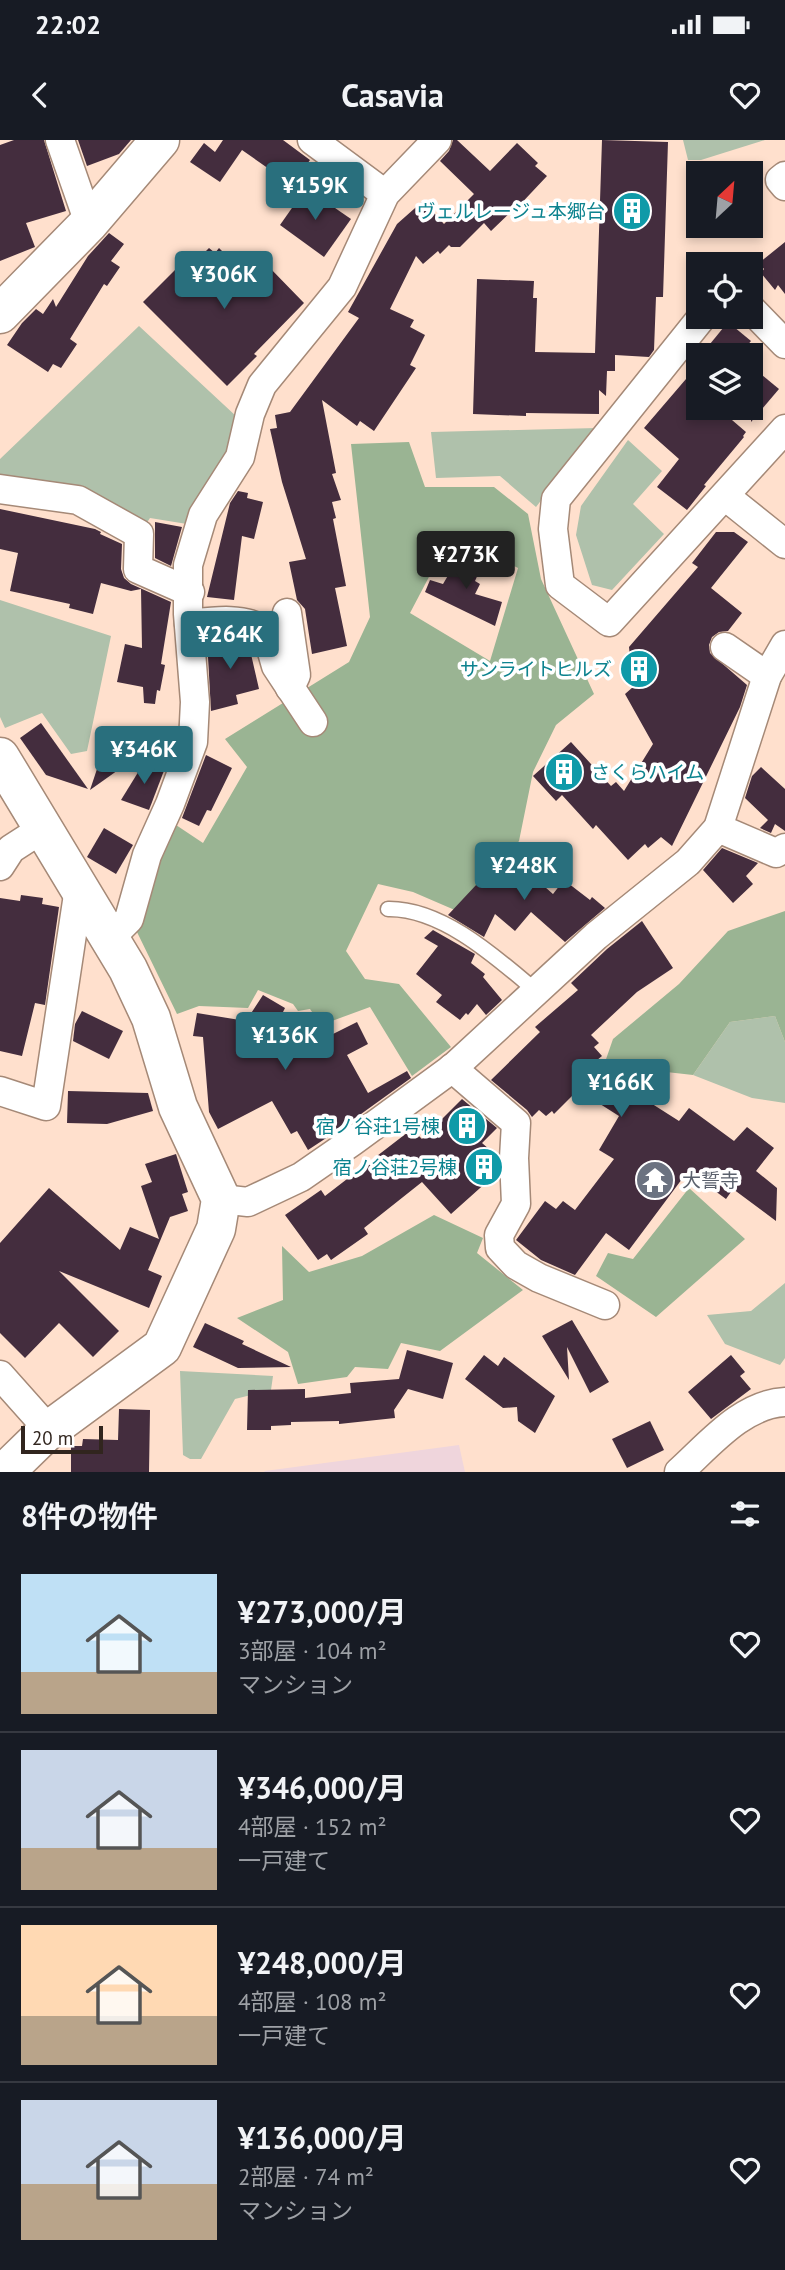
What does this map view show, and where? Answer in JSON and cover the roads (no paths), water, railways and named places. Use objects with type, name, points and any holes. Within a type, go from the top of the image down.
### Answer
[{"type":"street","points":[[60,140],[89,223]]},
{"type":"street","points":[[312,140],[385,194]]},
{"type":"street","points":[[110,938],[129,919],[147,855],[193,742],[195,702],[188,565],[203,515],[240,457],[250,414],[262,385],[342,287],[385,194],[437,140]]},
{"type":"street","points":[[0,314],[89,223],[146,144]]},
{"type":"street","points":[[785,176],[780,180],[785,186]]},
{"type":"street","points":[[763,321],[784,342]]},
{"type":"street","points":[[692,329],[556,499],[553,529],[560,585],[609,622],[785,429]]},
{"type":"street","points":[[0,489],[78,500],[139,534],[138,569],[190,592]]},
{"type":"street","points":[[725,496],[785,544]]},
{"type":"street","points":[[287,613],[296,676],[290,688]]},
{"type":"street","points":[[189,624],[215,621],[253,623],[266,631],[276,667],[313,722]]},
{"type":"street","points":[[221,1199],[248,1202],[301,1177],[452,1068],[596,936],[688,862],[718,828],[778,663],[725,647]]},
{"type":"street","points":[[0,757],[110,938],[151,1018],[178,1107],[221,1199],[216,1229],[162,1348],[49,1430],[5,1472]]},
{"type":"street","points":[[718,828],[776,853],[785,848]]},
{"type":"street","points":[[0,866],[11,849],[42,829]]},
{"type":"street","points":[[0,1091],[46,1106],[79,888]]},
{"type":"street","points":[[452,1068],[516,1123],[516,1204],[499,1235],[500,1248],[516,1265],[539,1278],[606,1305]]},
{"type":"street","points":[[0,1376],[49,1430]]},
{"type":"street","points":[[679,1472],[736,1421],[757,1408],[785,1402]]},
{"type":"lane","points":[[388,909],[408,908],[476,940],[536,991]]},
{"type":"place","name":"ヴェルレージュ本郷台","points":[[632,211]]},
{"type":"place","name":"サンライトヒルズ","points":[[639,669]]},
{"type":"place","name":"さくらハイム","points":[[564,772]]},
{"type":"place","name":"宿ノ谷荘1号棟","points":[[467,1126]]},
{"type":"place","name":"宿ノ谷荘2号棟","points":[[484,1167]]},
{"type":"place","name":"大誓寺","points":[[655,1180]]}]
